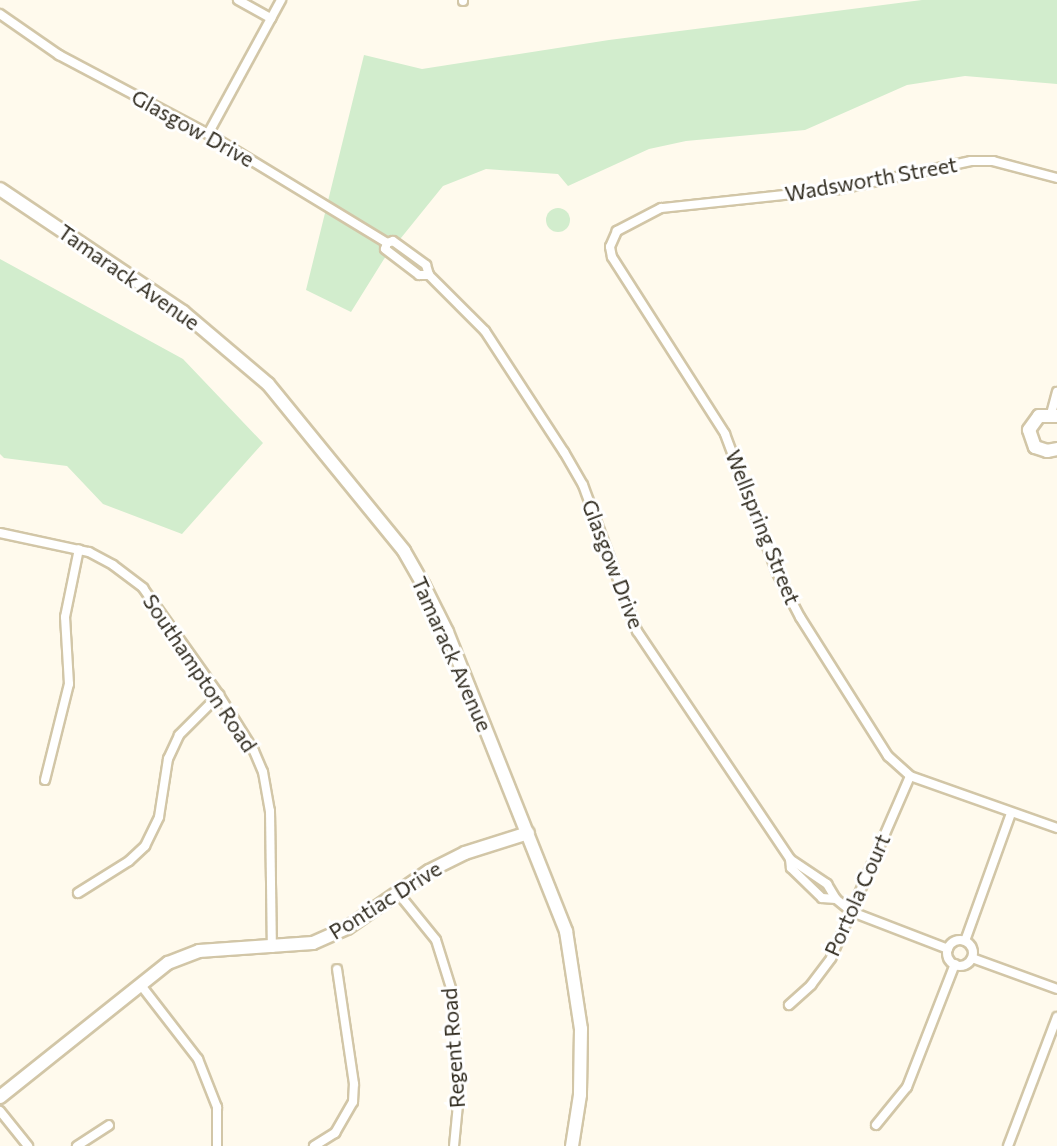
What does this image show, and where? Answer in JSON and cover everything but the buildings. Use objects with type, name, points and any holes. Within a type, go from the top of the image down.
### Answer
[{"type":"main road","name":"Tamarack Avenue","points":[[0,189],[183,312],[231,350],[283,403],[404,551],[424,585],[528,833],[566,931],[581,1029],[580,1095],[572,1146]]},
{"type":"main road","points":[[1054,415],[1034,419],[1029,437],[1041,450],[1057,448]]},
{"type":"main road","name":"Pontiac Drive","points":[[0,1097],[168,963],[199,951],[304,945],[347,928],[398,892],[465,853],[528,833]]},
{"type":"street","points":[[238,0],[271,18]]},
{"type":"street","points":[[208,134],[281,0]]},
{"type":"street","name":"Glasgow Drive","points":[[0,14],[59,55],[208,134],[387,243],[385,249],[419,275],[429,275],[485,331],[564,452],[583,485],[637,631],[790,859],[815,874],[836,899],[852,912],[948,949]]},
{"type":"street","name":"Wadsworth Street","points":[[617,231],[662,208],[840,189],[970,161],[993,161],[1057,178]]},
{"type":"street","name":"Wellspring Street","points":[[617,231],[610,247],[612,257],[725,434],[777,573],[800,616],[876,740],[910,776],[1057,828]]},
{"type":"street","points":[[1054,415],[1057,392]]},
{"type":"street","name":"Southampton Road","points":[[0,533],[79,549],[113,565],[143,588],[219,695],[254,751],[263,772],[270,811],[272,948]]},
{"type":"street","points":[[45,780],[69,684],[65,617],[79,549]]},
{"type":"street","points":[[78,893],[129,861],[145,846],[159,817],[162,783],[176,743],[187,725],[219,695]]},
{"type":"street","name":"Portola Court","points":[[789,1005],[811,985],[831,958],[910,776]]},
{"type":"street","points":[[965,941],[1011,813]]},
{"type":"street","name":"Glasgow Drive","points":[[790,859],[791,868],[822,898],[836,899]]},
{"type":"street","points":[[807,883],[815,874]]},
{"type":"street","name":"Regent Road","points":[[398,892],[436,940],[452,991],[459,1094],[454,1146]]},
{"type":"street","points":[[957,940],[965,941],[971,947],[972,958],[965,964],[955,964],[948,957],[948,949],[957,940]]},
{"type":"street","points":[[972,958],[1057,989]]},
{"type":"street","points":[[876,1125],[907,1087],[955,964]]},
{"type":"street","points":[[314,1146],[335,1133],[352,1102],[354,1084],[337,969]]},
{"type":"street","points":[[140,984],[198,1059],[217,1107],[217,1146]]},
{"type":"street","points":[[1008,1146],[1057,1017]]},
{"type":"street","points":[[0,1111],[28,1146]]},
{"type":"street","points":[[77,1146],[109,1125]]},
{"type":"green space","points":[[922,0],[1057,0],[1057,84],[965,76],[907,85],[805,130],[686,141],[649,149],[568,186],[558,174],[486,169],[443,186],[384,259],[351,312],[306,290],[364,55],[422,69],[609,40]]},
{"type":"green space","points":[[558,208],[563,209],[569,215],[569,225],[563,231],[558,232],[553,231],[547,225],[546,220],[547,215],[553,209]]},
{"type":"green space","points":[[0,259],[183,359],[263,443],[182,534],[103,504],[67,466],[4,458],[0,454]]}]
